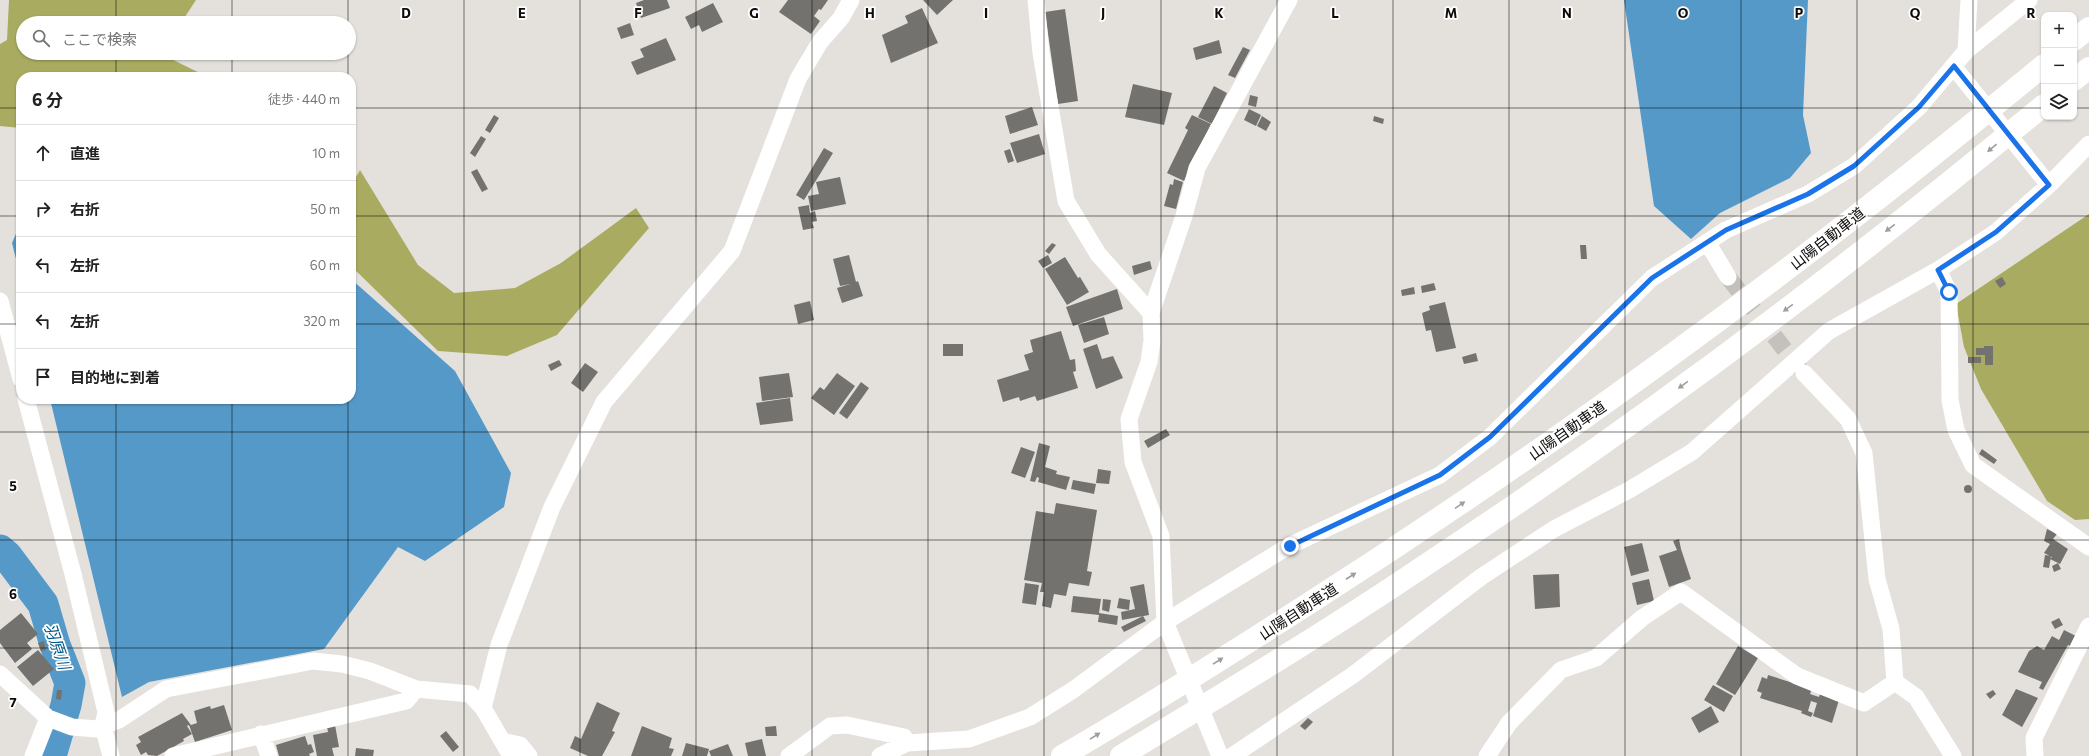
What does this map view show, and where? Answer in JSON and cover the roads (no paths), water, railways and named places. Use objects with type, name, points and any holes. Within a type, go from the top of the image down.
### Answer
[{"type":"highway","points":[[2077,38],[2089,28]]},
{"type":"highway","name":"山陽自動車道","points":[[1062,756],[1252,640],[1407,541],[1580,422],[1776,278],[1965,131],[2041,68]]},
{"type":"highway","points":[[2077,78],[2089,68]]},
{"type":"highway","name":"山陽自動車道","points":[[1121,756],[1269,666],[1424,567],[1598,447],[1794,303],[2041,107]]},
{"type":"street","points":[[483,708],[499,645],[552,507],[604,402],[732,251],[798,79],[820,42],[841,18],[850,0]]},
{"type":"street","points":[[1036,0],[1041,53],[1066,201],[1098,254],[1151,313]]},
{"type":"street","points":[[1218,752],[1167,627],[1161,536],[1133,462],[1129,419],[1149,362],[1152,341],[1151,313],[1184,216],[1197,168],[1289,0]]},
{"type":"street","points":[[1966,51],[1969,0]]},
{"type":"street","points":[[880,756],[906,743],[969,739],[1030,717],[1290,546],[1440,475],[1490,437],[1652,278],[1726,230],[1808,194],[1854,166],[1919,107],[1956,69],[1966,51],[2029,0]]},
{"type":"street","points":[[1956,69],[2049,185]]},
{"type":"street","points":[[1232,756],[1353,675],[1481,577],[1554,529],[1629,490],[1692,452],[1829,331],[1938,270],[1996,232],[2049,185],[2089,144]]},
{"type":"street","points":[[1707,242],[1728,277]]},
{"type":"street","points":[[1938,270],[1949,292],[1950,400],[1956,430],[1973,465],[2089,547]]},
{"type":"street","points":[[0,301],[16,360]]},
{"type":"street","points":[[1804,373],[1848,419],[1864,453],[1877,579],[1891,629],[1895,682]]},
{"type":"street","points":[[27,404],[73,574],[106,712],[103,726],[112,756]]},
{"type":"street","points":[[1487,756],[1509,723],[1561,670],[1596,658],[1642,618],[1681,592],[1797,676],[1864,703],[1895,682]]},
{"type":"street","points":[[2035,756],[2034,738],[2089,626]]},
{"type":"street","points":[[0,674],[48,718],[72,727],[97,729],[119,720],[166,689],[313,661],[342,664],[370,671],[416,689],[470,694],[483,708],[511,756]]},
{"type":"street","points":[[1895,682],[1916,697],[1953,756]]},
{"type":"street","points":[[173,756],[263,748],[406,701],[416,689]]},
{"type":"street","points":[[33,756],[48,718]]},
{"type":"street","points":[[789,756],[830,726],[847,725],[904,737],[906,743]]},
{"type":"street","points":[[502,741],[520,745],[529,756]]},
{"type":"water","points":[[1624,0],[1808,0],[1803,115],[1811,153],[1790,178],[1720,213],[1691,239],[1654,206]]},
{"type":"water","points":[[16,234],[16,259],[12,243]]},
{"type":"water","points":[[356,283],[455,371],[511,473],[504,507],[425,561],[398,547],[324,649],[149,682],[122,697],[51,404],[356,404]]},
{"type":"waterway","name":"羽原川","points":[[0,550],[7,556],[43,604],[55,645],[70,683],[66,705],[51,756]]},
{"type":"tunnel","points":[[1728,277],[1803,373]]}]
